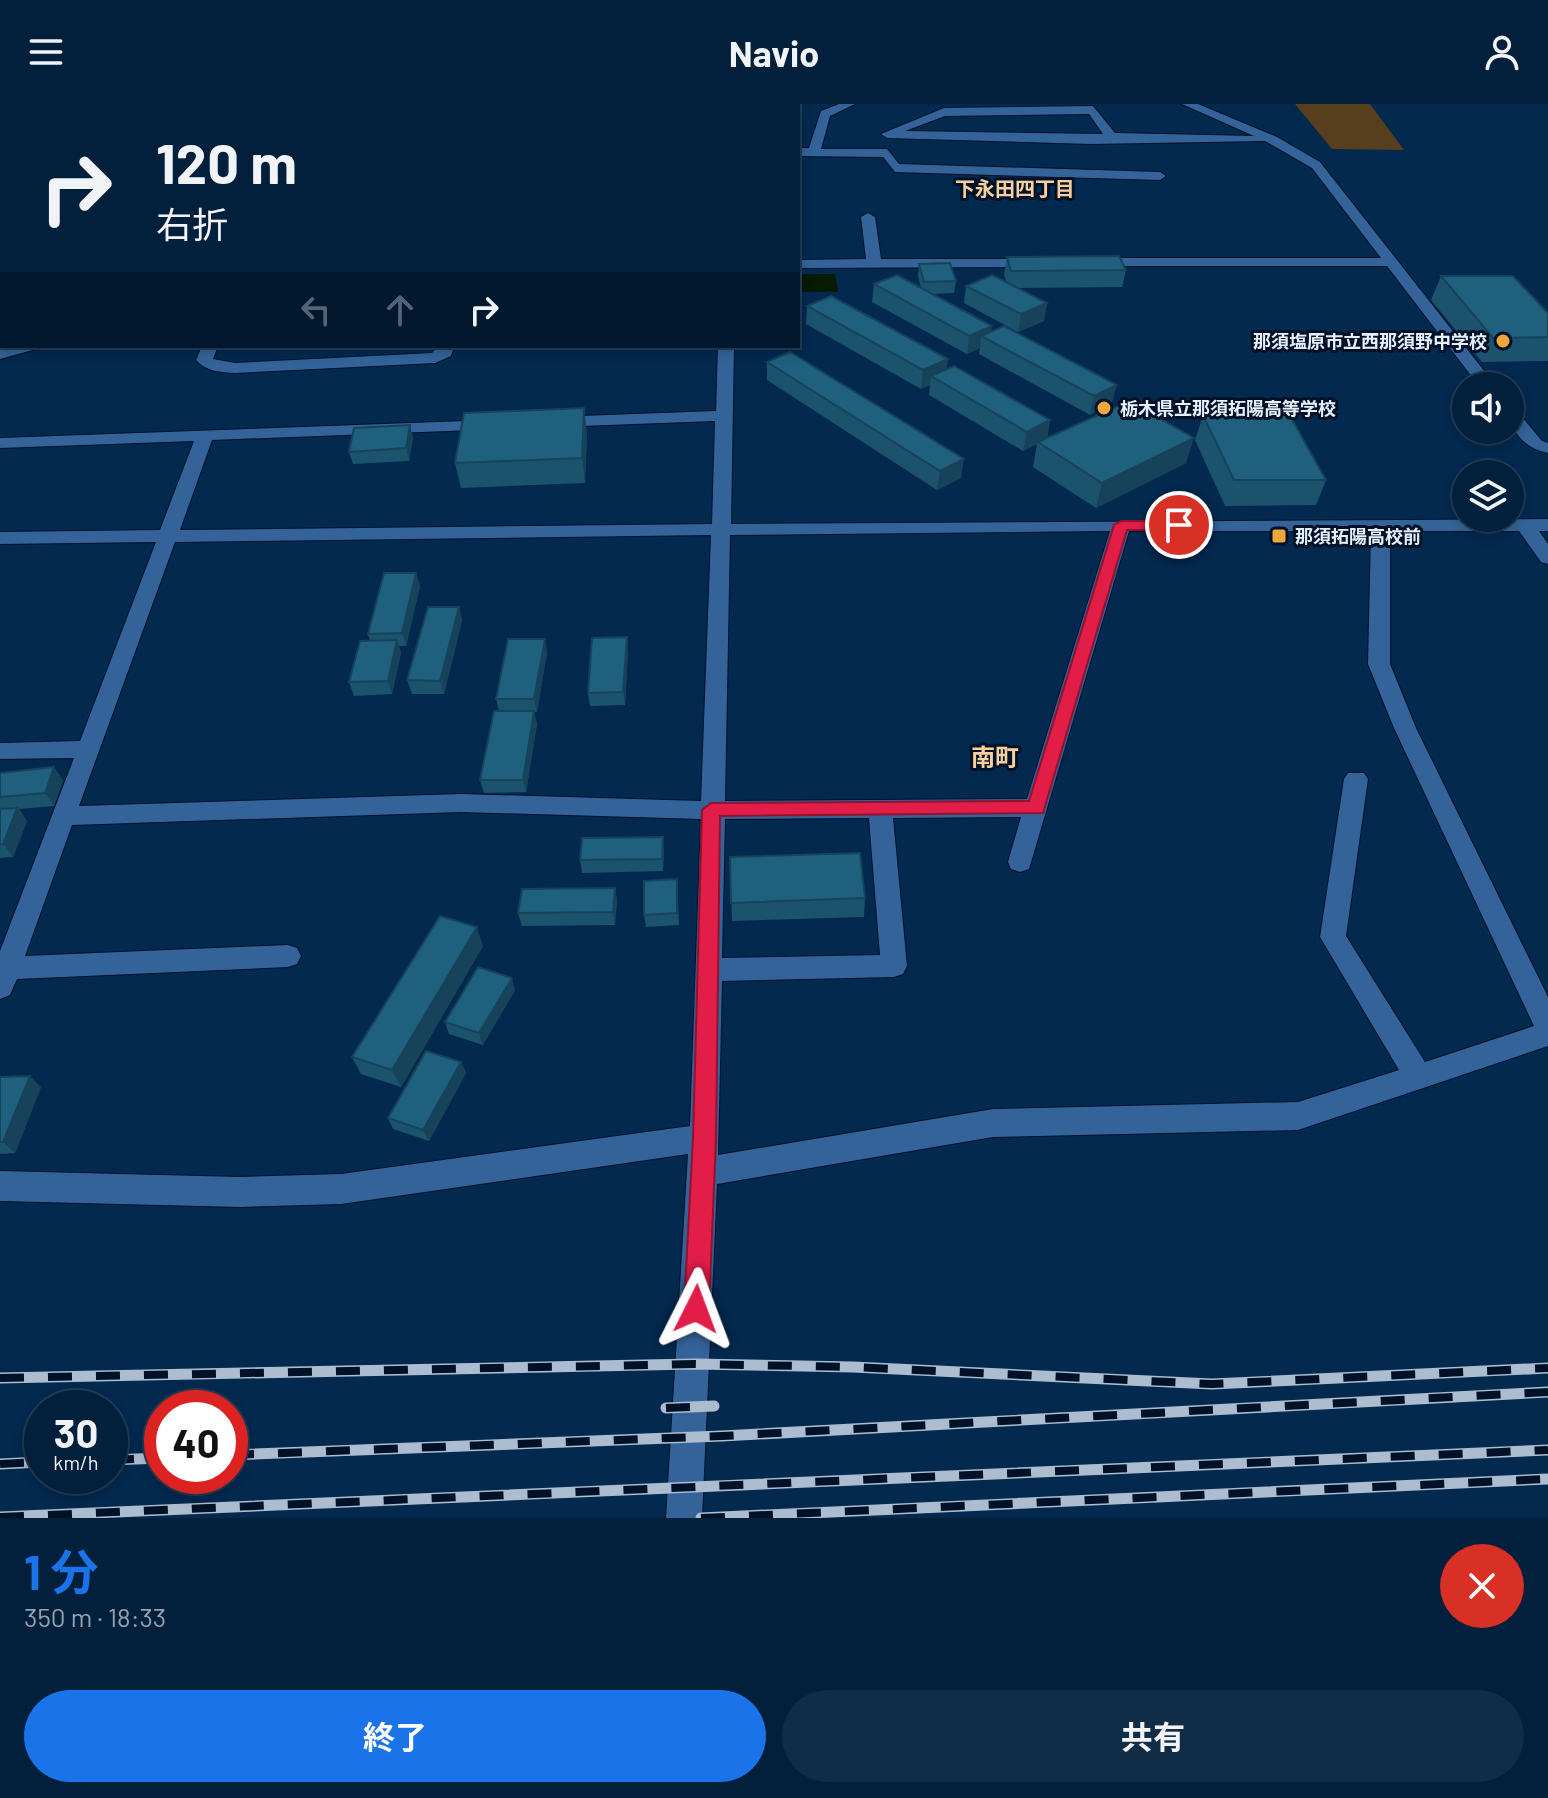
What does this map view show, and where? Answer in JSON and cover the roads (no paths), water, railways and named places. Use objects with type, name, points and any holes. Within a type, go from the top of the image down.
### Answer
[{"type":"street","points":[[1188,104],[1273,140],[1316,165],[1477,372]]},
{"type":"street","points":[[814,152],[825,114],[843,105]]},
{"type":"street","points":[[867,153],[863,142],[944,112],[1093,110],[1111,137]]},
{"type":"street","points":[[887,134],[1091,140],[1111,137],[1273,140]]},
{"type":"street","points":[[800,152],[887,153],[895,168],[1160,176]]},
{"type":"street","points":[[868,217],[874,263]]},
{"type":"street","points":[[800,264],[1049,262]]},
{"type":"street","points":[[1080,262],[1394,262]]},
{"type":"street","points":[[0,354],[29,348]]},
{"type":"street","points":[[209,348],[204,360],[212,366],[235,368],[435,358],[445,353],[446,348]]},
{"type":"street","points":[[338,348],[365,348]]},
{"type":"street","points":[[684,1518],[703,1172],[726,348]]},
{"type":"street","points":[[0,443],[723,416]]},
{"type":"street","points":[[1524,431],[1536,445],[1548,448]]},
{"type":"street","points":[[205,436],[3,977],[288,956]]},
{"type":"street","points":[[1020,862],[1121,525]]},
{"type":"street","points":[[0,538],[1121,525],[1548,525]]},
{"type":"street","points":[[1381,525],[1379,664],[1405,728],[1548,1026]]},
{"type":"street","points":[[1525,525],[1548,558]]},
{"type":"street","points":[[0,751],[87,749]]},
{"type":"street","points":[[1356,779],[1333,937],[1418,1076]]},
{"type":"street","points":[[64,816],[461,803],[711,810],[1036,808]]},
{"type":"street","points":[[709,970],[894,966],[880,809]]},
{"type":"street","points":[[703,1172],[993,1123],[1298,1116],[1548,1034]]},
{"type":"street","points":[[0,1186],[240,1192],[341,1189],[704,1138]]},
{"type":"railway","points":[[0,1378],[694,1364],[853,1367],[1212,1384],[1548,1368]]},
{"type":"railway","points":[[248,1454],[722,1436],[1548,1392]]},
{"type":"railway","points":[[666,1408],[714,1406]]},
{"type":"railway","points":[[0,1517],[1548,1450]]},
{"type":"railway","points":[[128,1459],[144,1459]]},
{"type":"railway","points":[[0,1464],[24,1463]]},
{"type":"railway","points":[[701,1518],[1548,1479]]},
{"type":"place","name":"那須塩原市立西那須野中学校","points":[[1503,341]]},
{"type":"place","name":"栃木県立那須拓陽高等学校","points":[[1104,408]]},
{"type":"place","name":"那須拓陽高校前","points":[[1279,536]]},
{"type":"district","name":"下永田四丁目","points":[[1015,188]]},
{"type":"district","name":"南町","points":[[995,756]]}]
